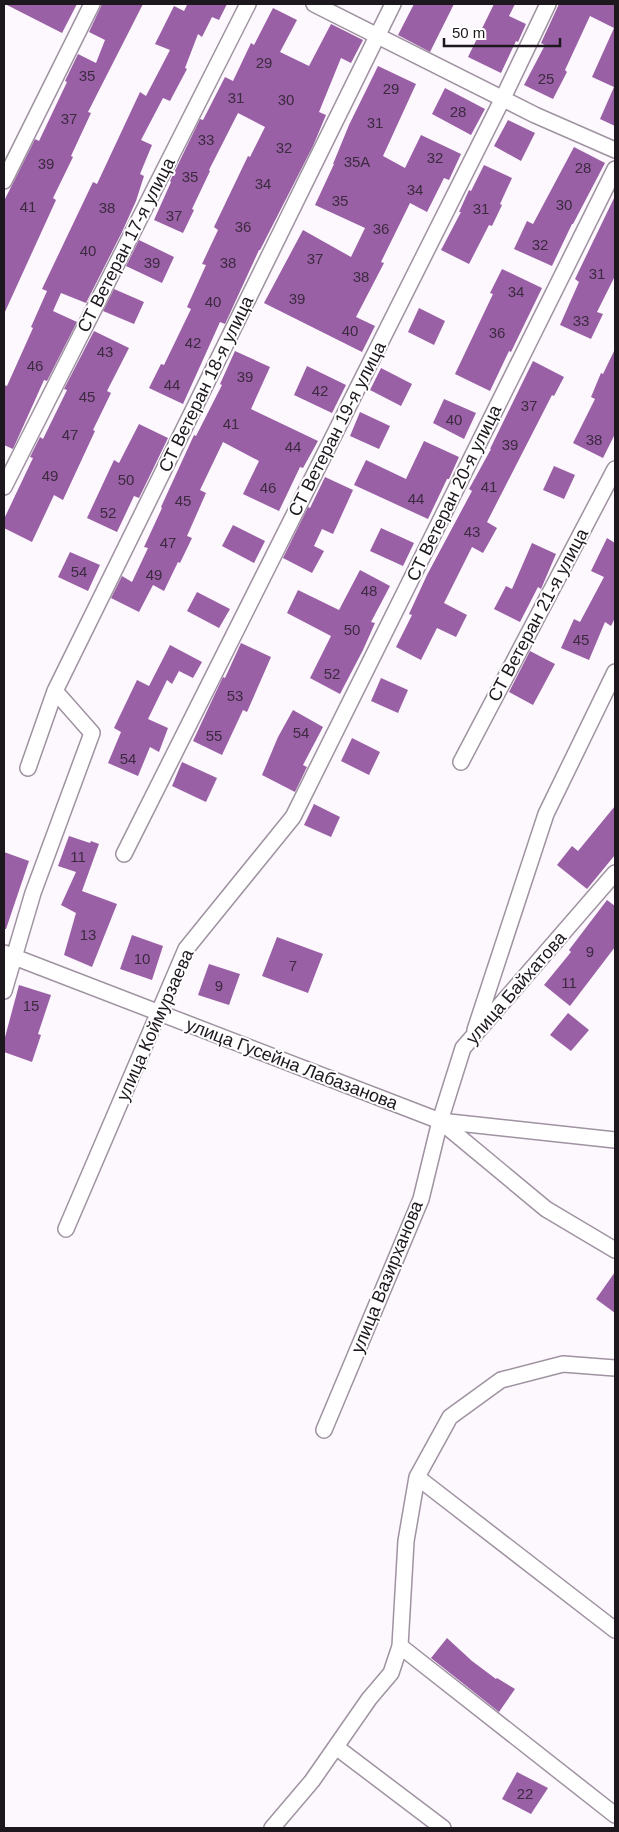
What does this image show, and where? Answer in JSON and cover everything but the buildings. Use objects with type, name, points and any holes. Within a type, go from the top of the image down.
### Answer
[{"type":"street","points":[[4,181],[92,4]]},
{"type":"street","name":"СТ Ветеран 17-я улица","points":[[4,487],[248,4]]},
{"type":"street","points":[[314,4],[503,98],[615,150]]},
{"type":"street","name":"СТ Ветеран 18-я улица","points":[[28,768],[55,690],[393,4]]},
{"type":"street","name":"СТ Ветеран 19-я улица","points":[[124,854],[503,98],[548,4]]},
{"type":"street","name":"СТ Ветеран 20-я улица","points":[[294,817],[615,169]]},
{"type":"street","name":"СТ Ветеран 21-я улица","points":[[461,762],[615,469]]},
{"type":"street","points":[[472,1038],[546,814],[615,672]]},
{"type":"street","points":[[4,991],[9,955],[92,733],[55,690]]},
{"type":"street","name":"улица Коймурзаева","points":[[66,1229],[186,949],[294,817]]},
{"type":"street","name":"улица Байхатова","points":[[440,1121],[463,1048],[615,873]]},
{"type":"street","name":"улица Гусейна Лабазанова","points":[[9,955],[440,1121]]},
{"type":"street","points":[[440,1121],[615,1140]]},
{"type":"street","points":[[440,1121],[546,1209],[615,1250]]},
{"type":"street","name":"улица Вазирханова","points":[[324,1430],[421,1199],[440,1121]]},
{"type":"street","points":[[272,1828],[312,1781],[369,1699],[391,1673],[400,1646],[406,1540],[417,1477],[450,1417],[501,1380],[563,1364],[615,1368]]},
{"type":"street","points":[[417,1477],[615,1630]]},
{"type":"street","points":[[400,1646],[615,1815]]},
{"type":"street","points":[[336,1747],[443,1828]]}]
